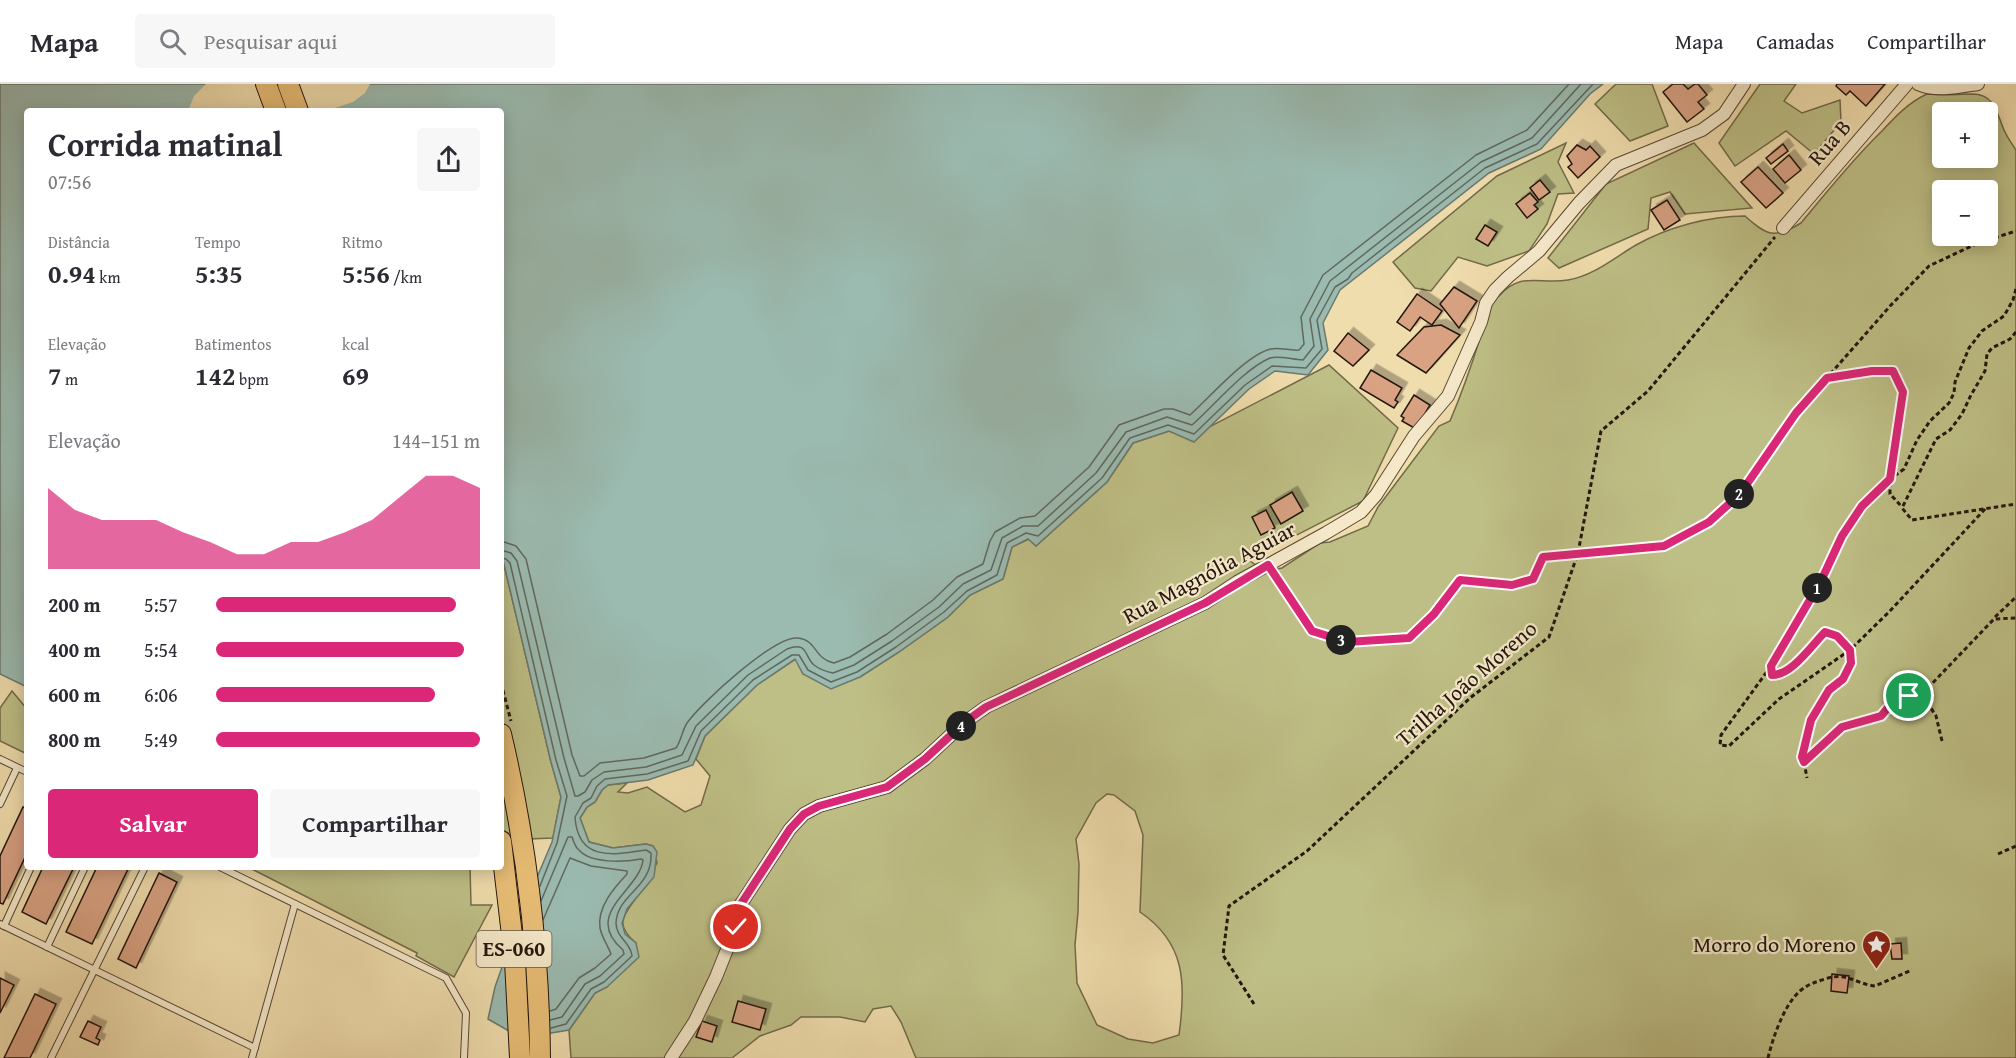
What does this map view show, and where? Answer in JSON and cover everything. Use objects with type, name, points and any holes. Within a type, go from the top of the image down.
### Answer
[{"type":"main road","points":[[266,84],[275,108]]},
{"type":"main road","points":[[288,84],[297,108]]},
{"type":"main road","name":"ES-060","points":[[504,748],[530,896],[536,959],[540,1058]]},
{"type":"main road","name":"ES-060","points":[[504,867],[515,961],[519,1058]]},
{"type":"street","name":"Rua Magnólia Aguiar","points":[[671,1058],[695,1021],[716,977],[736,927],[739,907],[790,829],[804,814],[819,806],[887,787],[925,759],[965,722],[986,707],[1205,603],[1361,512],[1376,495],[1414,436],[1448,396],[1481,322],[1486,303],[1495,290],[1545,245],[1600,180],[1617,165],[1702,130],[1724,114],[1744,84]]},
{"type":"street","name":"Rua B","points":[[1783,228],[1907,84]]},
{"type":"street","points":[[1918,84],[1926,88],[1942,89],[1978,84]]},
{"type":"lane","points":[[0,759],[24,771]]},
{"type":"lane","points":[[0,804],[17,768]]},
{"type":"lane","points":[[30,870],[2,925],[255,1048]]},
{"type":"lane","points":[[47,946],[84,870]]},
{"type":"lane","points":[[51,1058],[145,870]]},
{"type":"lane","points":[[226,870],[446,978],[466,1013],[464,1058]]},
{"type":"lane","points":[[252,1058],[295,904]]},
{"type":"path","name":"Trilha João Moreno","points":[[1254,1004],[1223,955],[1229,906],[1307,851],[1470,698],[1549,637],[1578,553],[1601,431],[1648,391],[1783,228]]},
{"type":"path","points":[[1268,565],[1312,631],[1347,642],[1409,638],[1434,614],[1460,580],[1512,585],[1533,579],[1543,557],[1664,546],[1709,522],[1740,494],[1796,413],[1891,305],[1929,266],[1978,243],[2016,231]]},
{"type":"path","points":[[1986,508],[1889,612],[1850,650],[1779,699],[1729,746],[1720,745],[1721,735],[1771,666],[1821,581],[1842,536],[1862,506],[1904,469],[1917,440],[1930,421],[1949,403],[1969,348],[1982,331],[2004,316],[2016,289]]},
{"type":"path","points":[[1902,508],[1936,439],[1950,430],[1962,414],[1985,371],[1988,354],[1992,348],[2010,339],[2016,332]]},
{"type":"path","points":[[1827,378],[1872,371],[1893,371],[1903,392],[1890,479],[1890,494],[1912,520],[2016,504]]},
{"type":"path","points":[[1804,762],[1842,727],[1881,716],[1892,703],[1922,694],[2016,597]]},
{"type":"path","points":[[1994,619],[2016,618]]},
{"type":"path","points":[[1771,666],[1772,675],[1780,675],[1795,665],[1825,632],[1837,636],[1850,650],[1851,663],[1843,679],[1829,690],[1811,720],[1802,757],[1807,778]]},
{"type":"path","points":[[1922,694],[1936,716],[1942,741]]},
{"type":"path","points":[[1998,854],[2016,846]]},
{"type":"path","points":[[1768,1058],[1777,1029],[1789,1005],[1798,992],[1806,986],[1816,980],[1844,977],[1875,987],[1912,970]]},
{"type":"green space","points":[[1616,84],[1652,84],[1668,126],[1630,141],[1595,104]]},
{"type":"green space","points":[[1760,84],[1796,84],[1784,101],[1802,113],[1840,100],[1841,122],[1814,154],[1786,131],[1735,166],[1719,143]]},
{"type":"green space","points":[[1927,94],[1974,94],[1981,95],[1991,102],[1932,102],[1932,168],[1998,168],[1998,116],[2005,133],[2016,150],[2016,1058],[916,1058],[901,1022],[891,1006],[873,1009],[865,1022],[840,1017],[801,1017],[791,1025],[760,1036],[732,1058],[571,1058],[569,1030],[595,993],[607,987],[636,943],[624,929],[624,918],[657,863],[653,846],[646,844],[613,848],[589,842],[580,818],[608,785],[627,783],[618,792],[628,793],[647,787],[685,812],[701,805],[710,776],[696,759],[705,736],[757,685],[796,659],[803,674],[860,677],[948,617],[970,595],[1003,579],[1012,547],[1029,539],[1036,546],[1107,482],[1133,443],[1169,431],[1188,438],[1329,365],[1398,428],[1363,501],[1250,559],[1242,545],[1250,561],[1259,567],[1271,570],[1282,568],[1320,543],[1330,542],[1368,526],[1378,507],[1439,426],[1450,421],[1470,368],[1488,308],[1508,288],[1524,281],[1558,281],[1577,278],[1595,271],[1648,239],[1703,220],[1745,216],[1759,228],[1771,233],[1792,228],[1801,223],[1850,165],[1908,106]],"holes":[[[1107,794],[1114,795],[1135,811],[1143,835],[1140,912],[1166,937],[1174,951],[1182,982],[1179,1035],[1153,1043],[1128,1039],[1097,1025],[1077,983],[1075,945],[1079,864],[1076,839],[1096,803]]]},
{"type":"green space","points":[[1566,143],[1558,162],[1574,193],[1558,194],[1547,224],[1529,251],[1487,266],[1458,257],[1431,291],[1415,288],[1393,262],[1497,176]]},
{"type":"green space","points":[[1694,143],[1752,208],[1685,214],[1670,192],[1651,198],[1648,229],[1559,268],[1548,258],[1606,184]]},
{"type":"green space","points":[[504,565],[561,797],[553,838],[504,840]]},
{"type":"green space","points":[[12,691],[24,705],[24,753],[0,741],[0,708]]},
{"type":"green space","points":[[254,870],[470,870],[471,905],[492,905],[454,977],[416,956],[417,953]]},
{"type":"water","points":[[0,84],[1603,84],[1590,94],[1541,149],[1489,173],[1340,290],[1323,323],[1328,350],[1308,375],[1275,371],[1249,389],[1194,442],[1169,431],[1133,443],[1107,482],[1036,546],[1028,539],[1012,547],[1003,579],[970,595],[948,617],[860,677],[831,689],[803,674],[795,659],[757,685],[705,736],[693,765],[648,780],[608,785],[602,790],[595,802],[587,807],[580,818],[589,842],[613,848],[646,844],[653,846],[657,852],[654,877],[627,909],[622,923],[625,934],[636,943],[639,957],[607,987],[595,993],[569,1030],[521,1038],[488,1019],[495,987],[518,922],[552,842],[561,797],[504,565],[504,108],[24,108],[24,686],[0,674]]},
{"type":"pier","points":[[206,84],[370,84],[365,93],[353,102],[335,108],[189,108],[194,96]]},
{"type":"building","points":[[1673,84],[1683,84],[1688,89],[1698,84],[1707,95],[1698,102],[1704,109],[1687,122],[1663,92]]},
{"type":"building","points":[[1837,84],[1885,84],[1866,106],[1850,91],[1846,95],[1836,86]]},
{"type":"building","points":[[1783,144],[1788,151],[1771,164],[1766,158]]},
{"type":"building","points":[[1577,145],[1586,150],[1590,146],[1600,157],[1578,178],[1568,167],[1572,164],[1567,156]]},
{"type":"building","points":[[1789,155],[1801,170],[1785,183],[1773,169]]},
{"type":"building","points":[[1758,167],[1783,193],[1766,208],[1741,182]]},
{"type":"building","points":[[1540,180],[1550,192],[1539,200],[1530,188]]},
{"type":"building","points":[[1530,193],[1538,202],[1534,205],[1538,209],[1527,218],[1516,204]]},
{"type":"building","points":[[1667,200],[1680,220],[1664,230],[1651,210]]},
{"type":"building","points":[[1485,225],[1497,232],[1488,246],[1476,239]]},
{"type":"building","points":[[1454,287],[1477,301],[1459,328],[1440,304]]},
{"type":"building","points":[[1417,294],[1442,311],[1432,325],[1420,317],[1410,331],[1397,322]]},
{"type":"building","points":[[1441,325],[1460,335],[1426,373],[1397,355],[1424,327]]},
{"type":"building","points":[[1348,333],[1369,350],[1353,366],[1334,351]]},
{"type":"building","points":[[1371,370],[1402,388],[1395,400],[1398,402],[1394,408],[1360,388]]},
{"type":"building","points":[[1414,395],[1430,405],[1416,429],[1402,421],[1404,418],[1401,416]]},
{"type":"building","points":[[1292,492],[1303,511],[1281,524],[1270,505]]},
{"type":"building","points":[[1266,510],[1275,528],[1261,535],[1252,517]]},
{"type":"building","points":[[23,807],[24,859],[3,904],[0,903],[0,856]]},
{"type":"building","points":[[42,870],[73,870],[46,924],[22,912]]},
{"type":"building","points":[[96,870],[128,870],[92,944],[66,932]]},
{"type":"building","points":[[159,873],[177,882],[136,968],[118,959]]},
{"type":"building","points":[[1901,943],[1902,959],[1892,959],[1890,944]]},
{"type":"building","points":[[1832,974],[1849,976],[1847,993],[1831,991]]},
{"type":"building","points":[[0,978],[14,985],[0,1013]]},
{"type":"building","points":[[35,994],[56,1004],[30,1058],[4,1058]]},
{"type":"building","points":[[738,1001],[766,1009],[760,1030],[732,1022]]},
{"type":"building","points":[[88,1021],[101,1027],[96,1038],[100,1040],[98,1045],[80,1037]]},
{"type":"building","points":[[702,1021],[717,1026],[712,1042],[696,1037]]},
{"type":"place","name":"Morro do Moreno","points":[[1877,970]]},
{"type":"route","points":[[736,927],[739,907],[790,829],[804,814],[819,806],[887,787],[925,759],[965,722],[986,707],[1205,603],[1268,565],[1312,631],[1347,642],[1409,638],[1434,614],[1460,580],[1512,585],[1533,579],[1543,557],[1664,546],[1709,522],[1740,494],[1796,413],[1827,378],[1872,371],[1893,371],[1903,392],[1890,479],[1862,506],[1842,536],[1821,581],[1771,666],[1772,675],[1780,675],[1795,665],[1825,632],[1837,636],[1850,650],[1851,663],[1843,679],[1829,690],[1811,720],[1802,757],[1804,762],[1842,727],[1881,716],[1892,703],[1909,696]]}]
